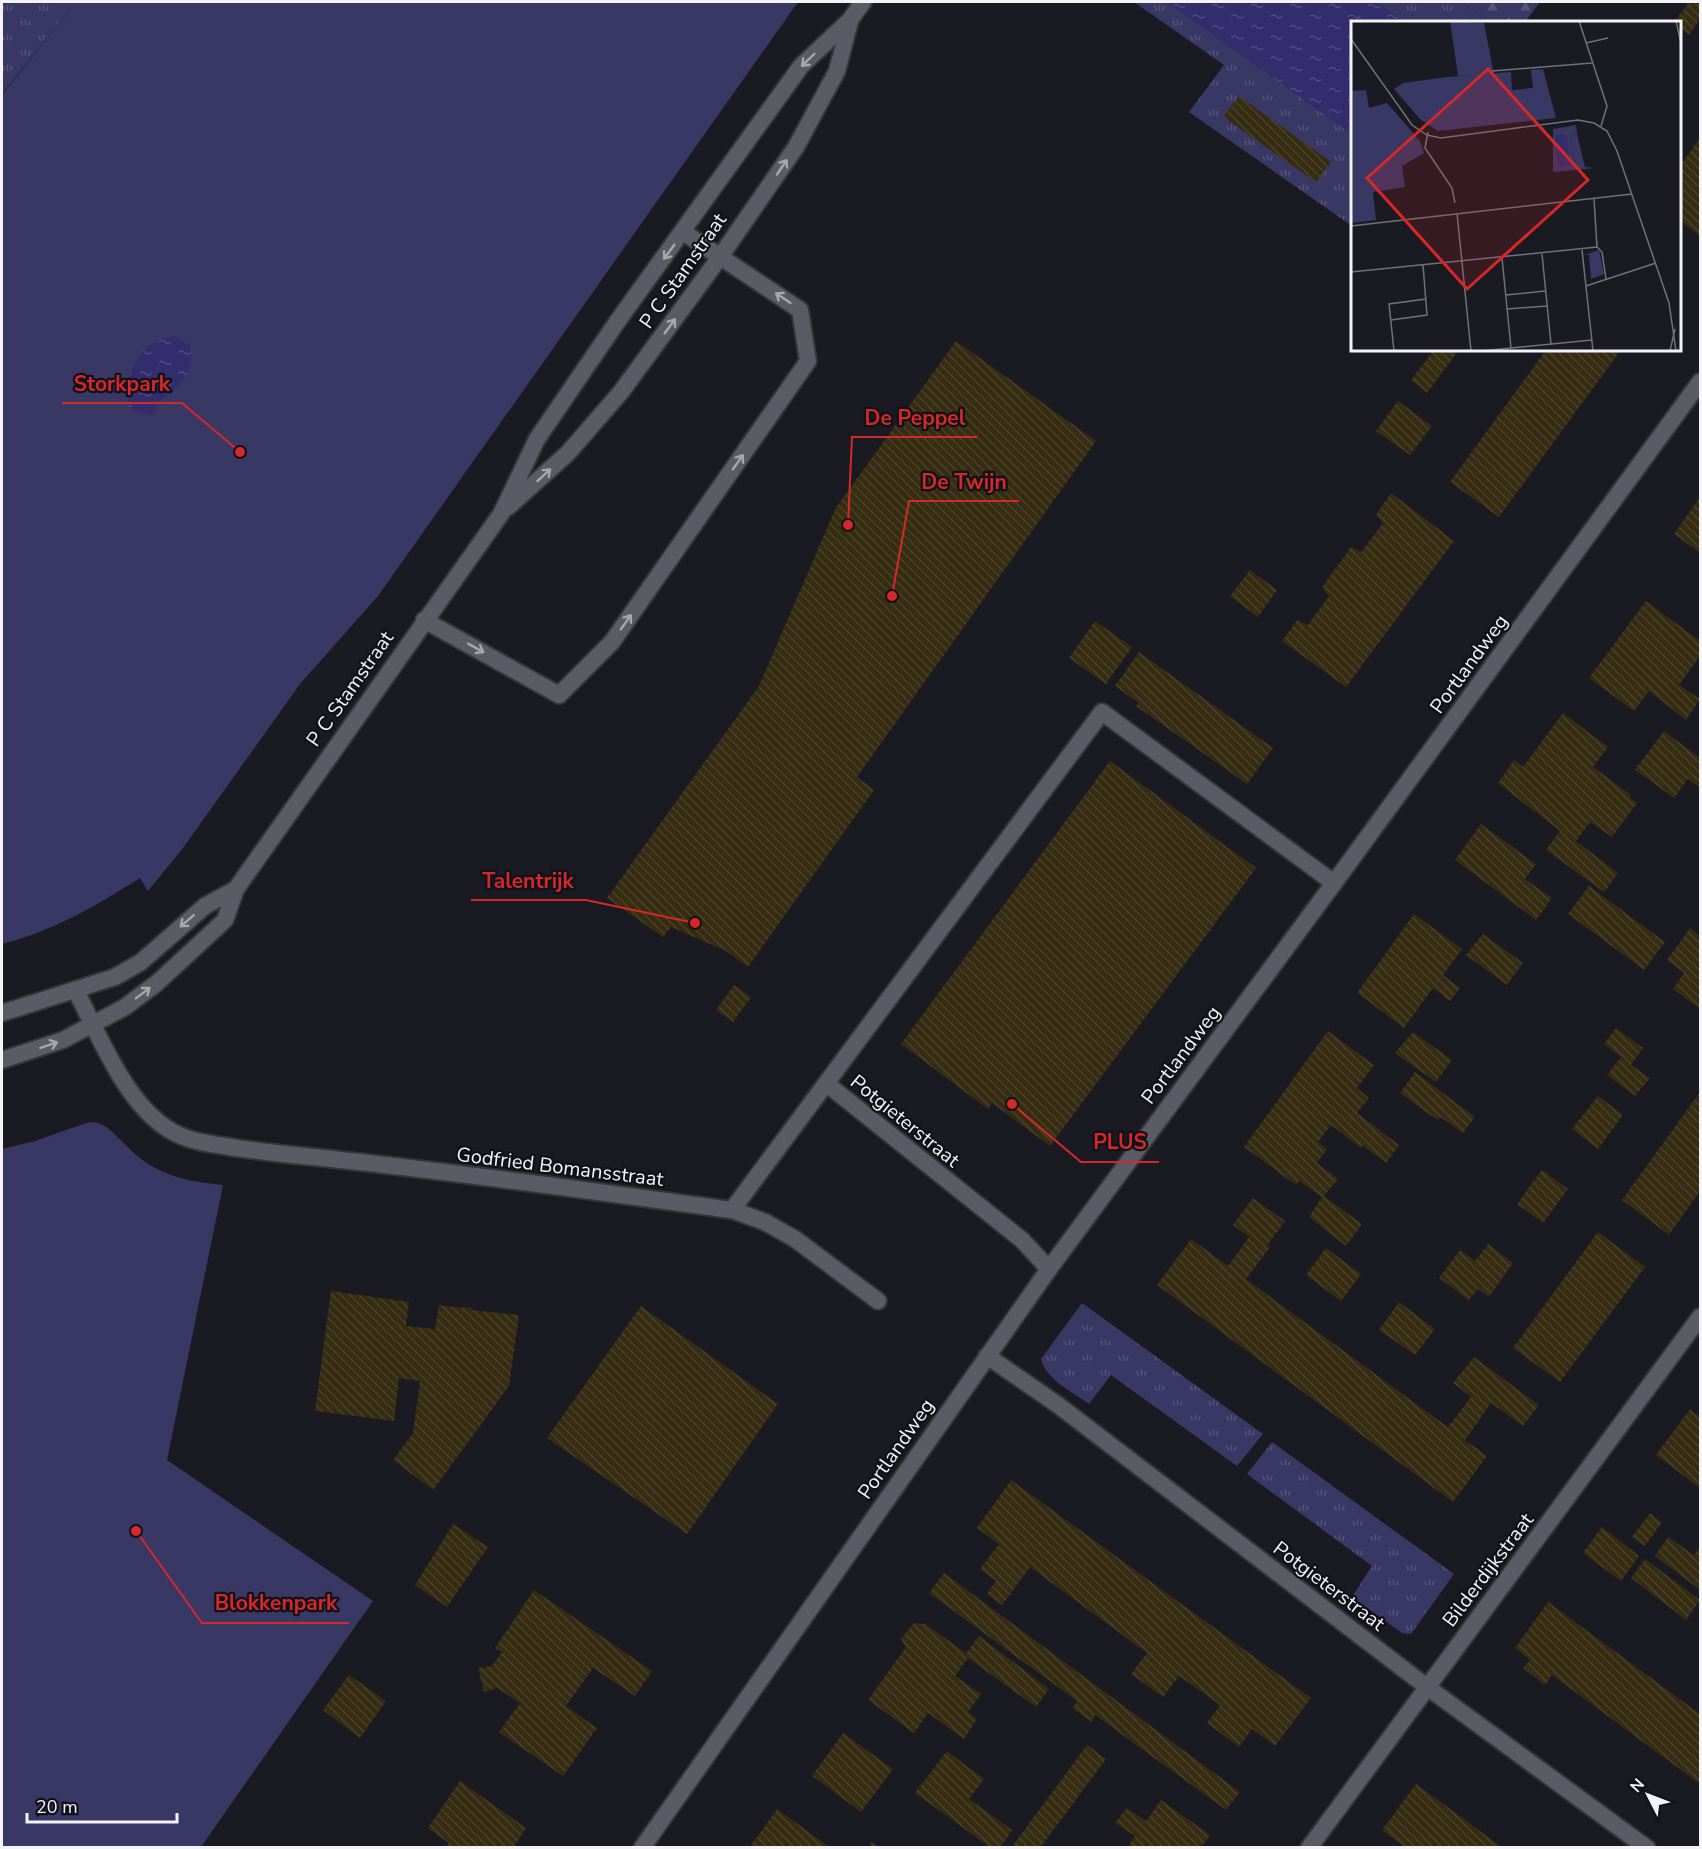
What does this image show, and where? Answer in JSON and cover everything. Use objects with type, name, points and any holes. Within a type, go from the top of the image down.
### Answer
[{"type":"street","name":"P C Stamstraat","points":[[94,1024],[125,1007],[157,983],[225,920],[236,889],[501,514],[537,439],[617,322],[801,66],[850,20],[863,2]]},
{"type":"street","name":"P C Stamstraat","points":[[501,514],[568,453],[621,392],[720,256],[796,147],[837,71],[850,20]]},
{"type":"street","points":[[424,620],[559,694],[612,642],[808,361],[800,310],[683,232]]},
{"type":"street","name":"Portlandweg","points":[[642,1848],[1049,1269],[1701,382]]},
{"type":"street","points":[[827,1084],[1102,712],[1334,883]]},
{"type":"street","name":"P C Stamstraat","points":[[76,991],[115,978],[141,962],[205,906],[236,889]]},
{"type":"street","points":[[2,1013],[76,991],[94,1024],[63,1040],[2,1060]]},
{"type":"street","name":"Godfried Bomansstraat","points":[[94,1024],[125,1083],[148,1113],[168,1129],[188,1139],[260,1152],[361,1162],[732,1210],[765,1222],[795,1239],[878,1301]]},
{"type":"street","name":"Potgieterstraat","points":[[732,1210],[827,1084],[1022,1240],[1049,1269]]},
{"type":"street","name":"Bilderdijkstraat","points":[[1309,1848],[1701,1317]]},
{"type":"street","name":"Potgieterstraat","points":[[987,1356],[1058,1405],[1427,1687],[1647,1848]]},
{"type":"green space","points":[[2,2],[76,2],[2,94]]},
{"type":"green space","points":[[76,2],[798,2],[378,596],[300,684],[183,848],[148,891],[140,878],[74,917],[21,939],[2,944],[2,95]]},
{"type":"green space","points":[[1134,2],[1168,2],[1351,133],[1351,225],[1189,112],[1224,65]]},
{"type":"green space","points":[[1376,2],[1461,2],[1490,21],[1404,21]]},
{"type":"green space","points":[[1461,2],[1540,2],[1526,21],[1490,21]]},
{"type":"green space","points":[[89,1122],[105,1126],[135,1154],[159,1170],[190,1180],[223,1185],[167,1460],[373,1601],[201,1847],[2,1847],[2,1149],[35,1141]]},
{"type":"green space","points":[[1082,1303],[1263,1434],[1237,1466],[1111,1375],[1089,1404],[1048,1373],[1041,1359]]},
{"type":"green space","points":[[1272,1442],[1454,1574],[1411,1634],[1402,1633],[1352,1597],[1372,1566],[1247,1474]]},
{"type":"water","points":[[1168,2],[1376,2],[1404,21],[1351,21],[1351,133]]},
{"type":"water","points":[[174,336],[190,345],[191,361],[186,376],[179,385],[166,394],[158,404],[154,415],[146,415],[128,407],[129,380],[141,354],[155,342]]},
{"type":"building","points":[[1689,2],[1700,2],[1700,19],[1689,35],[1681,29],[1681,21],[1675,21]]},
{"type":"building","points":[[1239,96],[1331,162],[1316,182],[1223,117]]},
{"type":"building","points":[[1700,138],[1700,236],[1681,222],[1681,161],[1683,162]]},
{"type":"building","points":[[956,341],[1096,441],[857,777],[874,790],[748,967],[726,951],[671,927],[663,937],[607,898],[759,686],[837,505]]},
{"type":"building","points":[[1433,351],[1458,351],[1427,393],[1411,380]]},
{"type":"building","points":[[1545,351],[1620,351],[1499,517],[1450,482]]},
{"type":"building","points":[[1398,401],[1432,426],[1410,455],[1376,431]]},
{"type":"building","points":[[1391,493],[1454,541],[1346,687],[1282,641],[1297,620],[1308,625],[1329,596],[1322,587],[1351,547],[1361,552],[1383,523],[1376,515]]},
{"type":"building","points":[[1700,497],[1700,553],[1674,534]]},
{"type":"building","points":[[1250,570],[1277,590],[1258,617],[1230,596]]},
{"type":"building","points":[[1646,601],[1700,641],[1700,656],[1679,685],[1700,699],[1686,720],[1649,691],[1634,711],[1589,678]]},
{"type":"building","points":[[1095,621],[1132,647],[1106,684],[1069,658]]},
{"type":"building","points":[[1139,652],[1273,748],[1247,784],[1136,706],[1139,703],[1115,686]]},
{"type":"building","points":[[1563,713],[1608,747],[1593,767],[1631,795],[1630,798],[1637,803],[1612,837],[1590,822],[1576,841],[1618,873],[1604,892],[1546,850],[1560,831],[1498,783],[1514,760],[1523,767]]},
{"type":"building","points":[[1664,731],[1700,758],[1700,788],[1688,779],[1674,798],[1635,770]]},
{"type":"building","points":[[1110,761],[1256,868],[1050,1146],[992,1103],[988,1109],[901,1044]]},
{"type":"building","points":[[1481,824],[1536,864],[1525,879],[1552,898],[1536,920],[1455,860]]},
{"type":"building","points":[[1589,886],[1665,942],[1644,970],[1568,914]]},
{"type":"building","points":[[1414,914],[1462,949],[1443,975],[1460,988],[1450,1001],[1433,988],[1404,1028],[1357,993]]},
{"type":"building","points":[[1690,928],[1700,936],[1700,1009],[1673,989],[1684,973],[1667,960]]},
{"type":"building","points":[[1483,934],[1523,963],[1507,985],[1466,955]]},
{"type":"building","points":[[734,985],[751,997],[733,1022],[716,1010]]},
{"type":"building","points":[[1616,1028],[1643,1048],[1631,1065],[1650,1078],[1635,1096],[1607,1075],[1621,1057],[1604,1044]]},
{"type":"building","points":[[1328,1031],[1374,1065],[1357,1088],[1369,1098],[1357,1113],[1399,1145],[1386,1163],[1362,1145],[1361,1148],[1331,1125],[1318,1142],[1327,1149],[1317,1163],[1338,1179],[1324,1196],[1362,1224],[1346,1246],[1309,1217],[1322,1197],[1299,1181],[1297,1185],[1289,1180],[1244,1147]]},
{"type":"building","points":[[1413,1032],[1452,1060],[1436,1082],[1395,1053]]},
{"type":"building","points":[[1415,1072],[1475,1117],[1463,1133],[1440,1117],[1437,1120],[1400,1093]]},
{"type":"building","points":[[1700,1092],[1700,1191],[1669,1235],[1622,1200]]},
{"type":"building","points":[[1598,1096],[1623,1115],[1598,1149],[1572,1129]]},
{"type":"building","points":[[1542,1170],[1568,1189],[1543,1223],[1517,1204]]},
{"type":"building","points":[[1253,1198],[1285,1221],[1267,1246],[1270,1247],[1246,1279],[1412,1401],[1448,1427],[1471,1397],[1453,1383],[1474,1357],[1539,1405],[1523,1426],[1491,1403],[1465,1440],[1487,1456],[1453,1502],[1157,1285],[1191,1239],[1228,1266],[1249,1237],[1233,1225]]},
{"type":"building","points":[[1598,1232],[1645,1267],[1560,1382],[1513,1348]]},
{"type":"building","points":[[1488,1244],[1513,1263],[1489,1297],[1478,1289],[1469,1300],[1439,1278],[1460,1250],[1475,1261]]},
{"type":"building","points":[[1326,1248],[1361,1274],[1341,1301],[1306,1275]]},
{"type":"building","points":[[331,1291],[409,1302],[406,1326],[435,1329],[439,1305],[519,1315],[509,1386],[433,1490],[393,1460],[413,1433],[420,1381],[399,1378],[394,1421],[315,1411]]},
{"type":"building","points":[[1399,1302],[1435,1329],[1415,1355],[1379,1330]]},
{"type":"building","points":[[641,1306],[778,1404],[687,1534],[547,1438]]},
{"type":"building","points":[[1690,1409],[1700,1417],[1700,1488],[1656,1455]]},
{"type":"building","points":[[1011,1480],[1311,1698],[1275,1746],[1252,1729],[1239,1747],[1207,1723],[1220,1705],[1179,1676],[1163,1697],[1131,1674],[1147,1653],[1030,1567],[1002,1605],[987,1594],[996,1581],[980,1569],[999,1544],[977,1528]]},
{"type":"building","points":[[1650,1513],[1662,1522],[1645,1546],[1632,1537]]},
{"type":"building","points":[[453,1524],[488,1547],[447,1607],[415,1585]]},
{"type":"building","points":[[1602,1527],[1639,1556],[1621,1581],[1583,1553]]},
{"type":"building","points":[[1668,1537],[1694,1555],[1700,1546],[1700,1590],[1655,1556]]},
{"type":"building","points":[[1645,1559],[1700,1600],[1686,1620],[1631,1578]]},
{"type":"building","points":[[944,1573],[1240,1792],[1226,1810],[1095,1715],[1092,1722],[1072,1708],[1077,1701],[929,1593]]},
{"type":"building","points":[[534,1590],[652,1671],[635,1696],[593,1668],[566,1706],[597,1728],[563,1776],[499,1732],[520,1703],[497,1688],[484,1692],[478,1668],[492,1666],[502,1652],[495,1648]]},
{"type":"building","points":[[1548,1602],[1700,1714],[1700,1784],[1552,1675],[1545,1685],[1523,1668],[1530,1660],[1515,1648]]},
{"type":"building","points":[[914,1623],[924,1623],[966,1653],[979,1636],[1049,1689],[1036,1707],[968,1658],[955,1676],[981,1694],[968,1712],[977,1719],[964,1739],[928,1713],[914,1733],[868,1700],[906,1647],[901,1639]]},
{"type":"building","points":[[349,1675],[386,1701],[360,1738],[323,1710]]},
{"type":"building","points":[[843,1733],[893,1769],[861,1812],[812,1776]]},
{"type":"building","points":[[1087,1745],[1106,1759],[1040,1848],[1011,1848]]},
{"type":"building","points":[[947,1751],[984,1779],[969,1799],[1012,1830],[1000,1848],[991,1848],[915,1793]]},
{"type":"building","points":[[460,1781],[526,1828],[513,1848],[446,1848],[449,1843],[428,1828]]},
{"type":"building","points":[[1416,1784],[1503,1848],[1406,1848],[1382,1830]]},
{"type":"building","points":[[1161,1800],[1210,1835],[1201,1848],[1127,1848],[1135,1836],[1115,1823],[1127,1808],[1146,1821]]},
{"type":"building","points":[[777,1809],[831,1848],[749,1848]]},
{"type":"building","points":[[872,1842],[880,1848],[868,1848]]},
{"type":"place","name":"Storkpark","points":[[240,452]]},
{"type":"place","name":"De Peppel","points":[[848,525]]},
{"type":"place","name":"De Twijn","points":[[892,596]]},
{"type":"place","name":"Talentrijk","points":[[695,923]]},
{"type":"place","name":"PLUS","points":[[1012,1104]]},
{"type":"place","name":"Blokkenpark","points":[[136,1531]]}]
